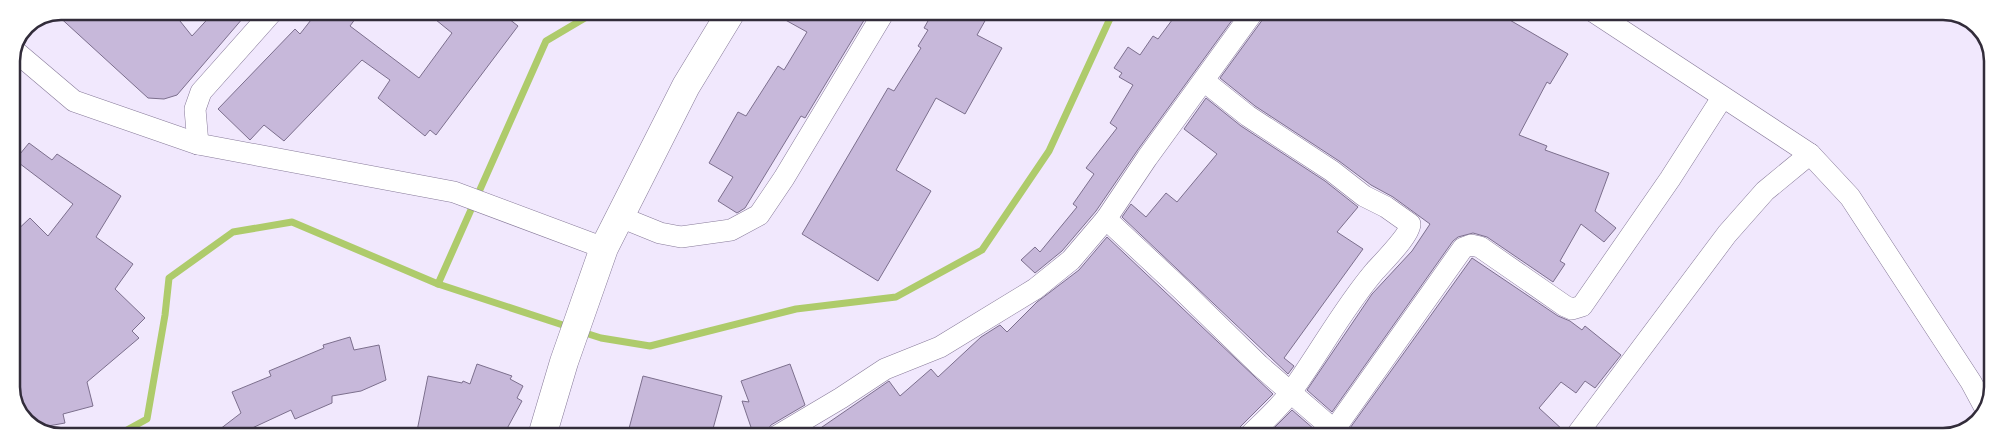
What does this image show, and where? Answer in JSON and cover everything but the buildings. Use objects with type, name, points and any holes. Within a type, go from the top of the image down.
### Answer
[{"type":"main road","points":[[544,428],[564,362],[604,248],[618,216],[686,86],[726,20]]},
{"type":"street","points":[[198,144],[195,109],[201,92],[265,20]]},
{"type":"street","points":[[618,216],[660,233],[682,237],[731,230],[759,215],[784,178],[879,20]]},
{"type":"street","points":[[790,428],[841,398],[885,368],[940,346],[1035,289],[1071,260],[1106,219],[1146,158],[1247,20]]},
{"type":"street","points":[[1606,20],[1810,154],[1850,197],[1972,382],[1982,401]]},
{"type":"street","points":[[21,56],[74,101],[198,144],[454,192],[604,248]]},
{"type":"street","points":[[1204,81],[1248,116],[1332,172],[1364,196],[1386,207],[1410,224],[1410,228],[1404,237],[1366,281],[1290,393],[1257,428]]},
{"type":"street","points":[[1341,428],[1463,248],[1471,245],[1480,246],[1565,306],[1572,310],[1582,306],[1670,179],[1722,98]]},
{"type":"street","points":[[1581,428],[1727,234],[1765,191],[1810,154]]},
{"type":"street","points":[[1106,219],[1290,393],[1332,428]]},
{"type":"waterway","points":[[438,284],[546,41],[581,20]]},
{"type":"waterway","points":[[579,331],[601,338],[650,346],[796,309],[896,297],[982,250],[1049,151],[1109,20]]},
{"type":"waterway","points":[[131,428],[147,419],[165,315],[169,278],[233,232],[292,222],[438,284],[569,327]]}]
